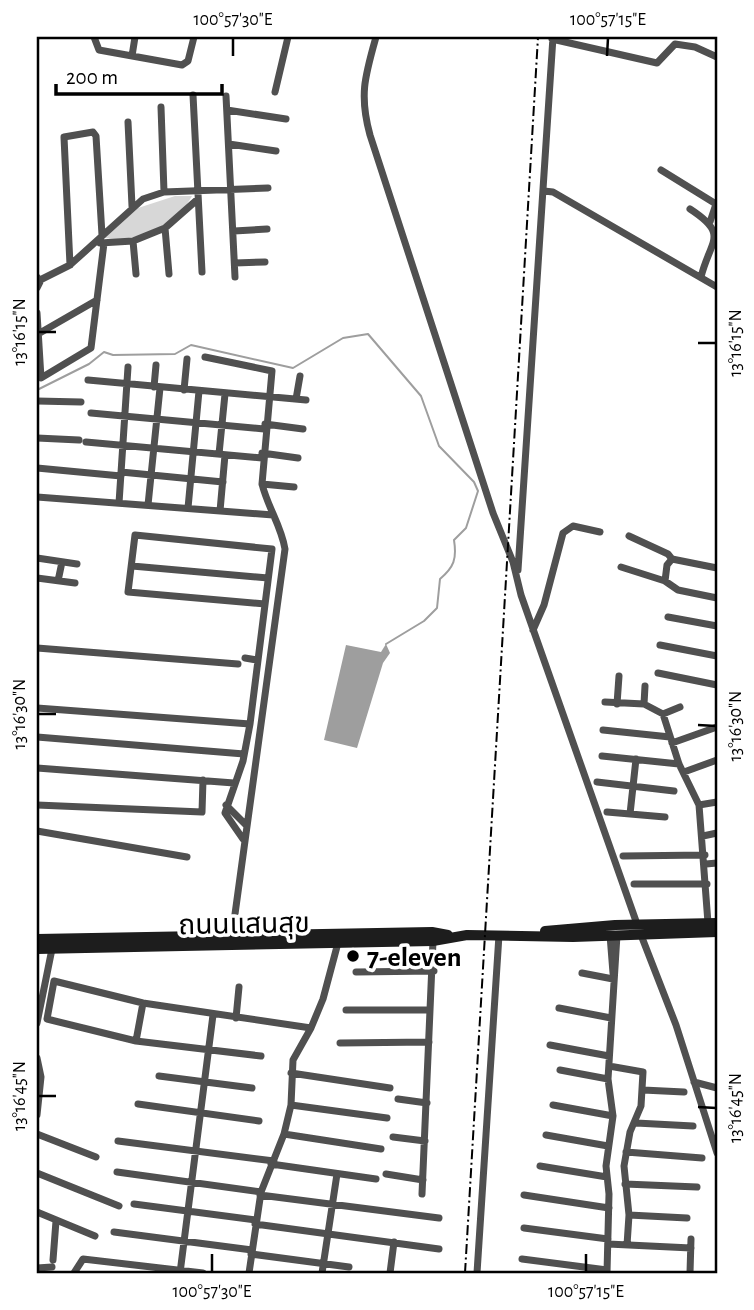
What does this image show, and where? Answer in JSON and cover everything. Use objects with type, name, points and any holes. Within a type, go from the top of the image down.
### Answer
[{"type":"main road","name":"ถนนแสนสุข","points":[[37,949],[339,939],[432,932],[452,936],[510,936],[614,932],[713,923]]},
{"type":"main road","name":"ถนนแสนสุข","points":[[639,929],[717,932]]},
{"type":"main road","name":"ถนนแสนสุข","points":[[37,939],[232,936],[433,941],[452,936]]},
{"type":"street","points":[[94,37],[99,50],[182,65],[188,61],[194,37]]},
{"type":"street","points":[[132,56],[135,37]]},
{"type":"street","points":[[275,92],[288,37]]},
{"type":"street","points":[[376,37],[363,84],[363,108],[370,135],[533,630],[717,1153]]},
{"type":"street","points":[[518,578],[552,38],[657,63],[675,44],[695,47],[717,57]]},
{"type":"street","points":[[193,95],[202,272]]},
{"type":"street","points":[[226,96],[236,277]]},
{"type":"street","points":[[161,107],[164,192]]},
{"type":"street","points":[[228,110],[286,119]]},
{"type":"street","points":[[128,121],[132,206]]},
{"type":"street","points":[[37,313],[41,378],[91,348],[101,240],[96,136],[93,132],[64,136],[70,265]]},
{"type":"street","points":[[229,144],[276,151]]},
{"type":"street","points":[[661,170],[716,204],[710,222],[715,239],[701,277]]},
{"type":"street","points":[[38,281],[70,265],[101,240],[132,206],[164,192],[197,196],[268,188]]},
{"type":"street","points":[[544,191],[553,192],[717,287]]},
{"type":"street","points":[[101,240],[134,241],[166,228],[197,196]]},
{"type":"street","points":[[690,209],[710,222]]},
{"type":"street","points":[[166,228],[169,274]]},
{"type":"street","points":[[234,231],[267,229]]},
{"type":"street","points":[[134,241],[136,274]]},
{"type":"street","points":[[235,263],[265,262]]},
{"type":"street","points":[[38,331],[97,300]]},
{"type":"street","points":[[205,357],[272,371],[262,456],[262,484],[273,515],[281,528],[285,549],[232,936]]},
{"type":"street","points":[[184,390],[187,359]]},
{"type":"street","points":[[148,505],[157,419],[156,365]]},
{"type":"street","points":[[119,503],[128,367]]},
{"type":"street","points":[[296,399],[300,376]]},
{"type":"street","points":[[88,380],[306,400]]},
{"type":"street","points":[[188,508],[199,391]]},
{"type":"street","points":[[220,511],[225,394]]},
{"type":"street","points":[[37,401],[81,402]]},
{"type":"street","points":[[91,413],[222,425],[303,429]]},
{"type":"street","points":[[37,438],[222,455],[298,458]]},
{"type":"street","points":[[37,468],[223,482]]},
{"type":"street","points":[[262,484],[294,487]]},
{"type":"street","points":[[37,498],[273,515]]},
{"type":"street","points":[[533,630],[544,605],[563,533],[573,526],[600,532]]},
{"type":"street","points":[[244,840],[225,813],[244,754],[250,724],[272,549],[135,535],[128,593],[265,604]]},
{"type":"street","points":[[629,536],[672,558],[717,568]]},
{"type":"street","points":[[37,558],[77,564]]},
{"type":"street","points":[[665,581],[667,565],[672,558]]},
{"type":"street","points":[[58,581],[62,562]]},
{"type":"street","points":[[132,566],[268,578]]},
{"type":"street","points":[[621,567],[665,581],[678,590],[717,597]]},
{"type":"street","points":[[37,578],[75,583]]},
{"type":"street","points":[[668,617],[717,626]]},
{"type":"street","points":[[660,645],[717,656]]},
{"type":"street","points":[[37,648],[257,660]]},
{"type":"street","points":[[658,673],[717,685]]},
{"type":"street","points":[[617,704],[619,676]]},
{"type":"street","points":[[644,705],[645,686]]},
{"type":"street","points":[[605,702],[644,705],[663,714],[679,764],[699,805],[713,923]]},
{"type":"street","points":[[663,714],[680,707]]},
{"type":"street","points":[[37,708],[250,724]]},
{"type":"street","points":[[603,730],[671,740],[717,727]]},
{"type":"street","points":[[37,737],[244,754]]},
{"type":"street","points":[[602,756],[679,764]]},
{"type":"street","points":[[630,814],[636,759]]},
{"type":"street","points":[[684,772],[717,760]]},
{"type":"street","points":[[37,768],[234,783]]},
{"type":"street","points":[[37,805],[202,812],[203,780]]},
{"type":"street","points":[[597,782],[674,791]]},
{"type":"street","points":[[699,805],[717,802]]},
{"type":"street","points":[[226,805],[246,825]]},
{"type":"street","points":[[607,812],[665,817]]},
{"type":"street","points":[[37,831],[187,857]]},
{"type":"street","points":[[703,836],[717,833]]},
{"type":"street","points":[[623,856],[705,855]]},
{"type":"street","points":[[706,864],[717,863]]},
{"type":"street","points":[[634,884],[707,884]]},
{"type":"street","points":[[708,897],[717,895]]},
{"type":"street","points":[[522,1259],[607,1271],[608,1146],[613,1116],[608,1079],[614,932]]},
{"type":"street","points":[[477,1273],[499,935]]},
{"type":"street","points":[[249,1273],[261,1194],[285,1134],[292,1105],[293,1060],[311,1028],[339,939]]},
{"type":"street","points":[[422,1194],[433,941]]},
{"type":"street","points":[[37,1023],[52,949]]},
{"type":"street","points":[[356,972],[433,971]]},
{"type":"street","points":[[582,973],[613,976]]},
{"type":"street","points":[[261,1055],[136,1041],[47,1019],[54,981],[143,1003],[311,1028]]},
{"type":"street","points":[[236,1018],[239,987]]},
{"type":"street","points":[[136,1041],[143,1003]]},
{"type":"street","points":[[559,1008],[611,1018]]},
{"type":"street","points":[[346,1010],[430,1010]]},
{"type":"street","points":[[180,1272],[213,1015]]},
{"type":"street","points":[[340,1043],[429,1042]]},
{"type":"street","points":[[550,1045],[609,1056]]},
{"type":"street","points":[[37,1058],[41,1077],[37,1115]]},
{"type":"street","points":[[609,1066],[642,1072],[643,1090],[626,1153],[625,1184],[629,1215],[627,1245]]},
{"type":"street","points":[[560,1070],[608,1079]]},
{"type":"street","points":[[291,1073],[390,1088]]},
{"type":"street","points":[[159,1076],[252,1088]]},
{"type":"street","points":[[694,1082],[717,1088]]},
{"type":"street","points":[[643,1090],[684,1092]]},
{"type":"street","points":[[398,1099],[426,1103]]},
{"type":"street","points":[[138,1104],[259,1121]]},
{"type":"street","points":[[292,1105],[387,1118]]},
{"type":"street","points":[[553,1105],[613,1116]]},
{"type":"street","points":[[636,1123],[693,1126]]},
{"type":"street","points":[[285,1134],[381,1149]]},
{"type":"street","points":[[37,1135],[96,1157]]},
{"type":"street","points":[[546,1135],[608,1146]]},
{"type":"street","points":[[393,1137],[425,1142]]},
{"type":"street","points":[[118,1141],[196,1150],[376,1179]]},
{"type":"street","points":[[626,1153],[702,1158]]},
{"type":"street","points":[[540,1166],[607,1177]]},
{"type":"street","points":[[117,1172],[439,1219]]},
{"type":"street","points":[[37,1173],[118,1206]]},
{"type":"street","points":[[322,1273],[337,1174]]},
{"type":"street","points":[[386,1174],[423,1180]]},
{"type":"street","points":[[625,1184],[697,1187]]},
{"type":"street","points":[[524,1195],[609,1208]]},
{"type":"street","points":[[134,1204],[439,1249]]},
{"type":"street","points":[[37,1212],[95,1236]]},
{"type":"street","points":[[629,1215],[687,1218]]},
{"type":"street","points":[[37,1268],[52,1264],[56,1221]]},
{"type":"street","points":[[524,1228],[627,1245],[691,1248]]},
{"type":"street","points":[[114,1232],[349,1267]]},
{"type":"street","points":[[690,1273],[691,1239]]},
{"type":"street","points":[[390,1273],[394,1242]]},
{"type":"street","points":[[74,1273],[83,1259],[203,1273]]},
{"type":"shaded area","points":[[175,196],[192,196],[166,223],[130,238],[105,238],[138,208]]},
{"type":"shaded area","points":[[386,644],[390,653],[383,663],[357,748],[324,740],[346,645],[381,652]]},
{"type":"waterway","points":[[37,390],[89,364],[104,352],[113,355],[175,354],[191,345],[293,368],[343,338],[368,334],[421,396],[439,446],[474,482],[478,491],[466,528],[454,540],[453,562],[449,571],[440,579],[437,608],[424,621],[386,644]]},
{"type":"railway","points":[[465,1273],[538,37]]},
{"type":"place","name":"7-eleven","points":[[353,956]]}]
